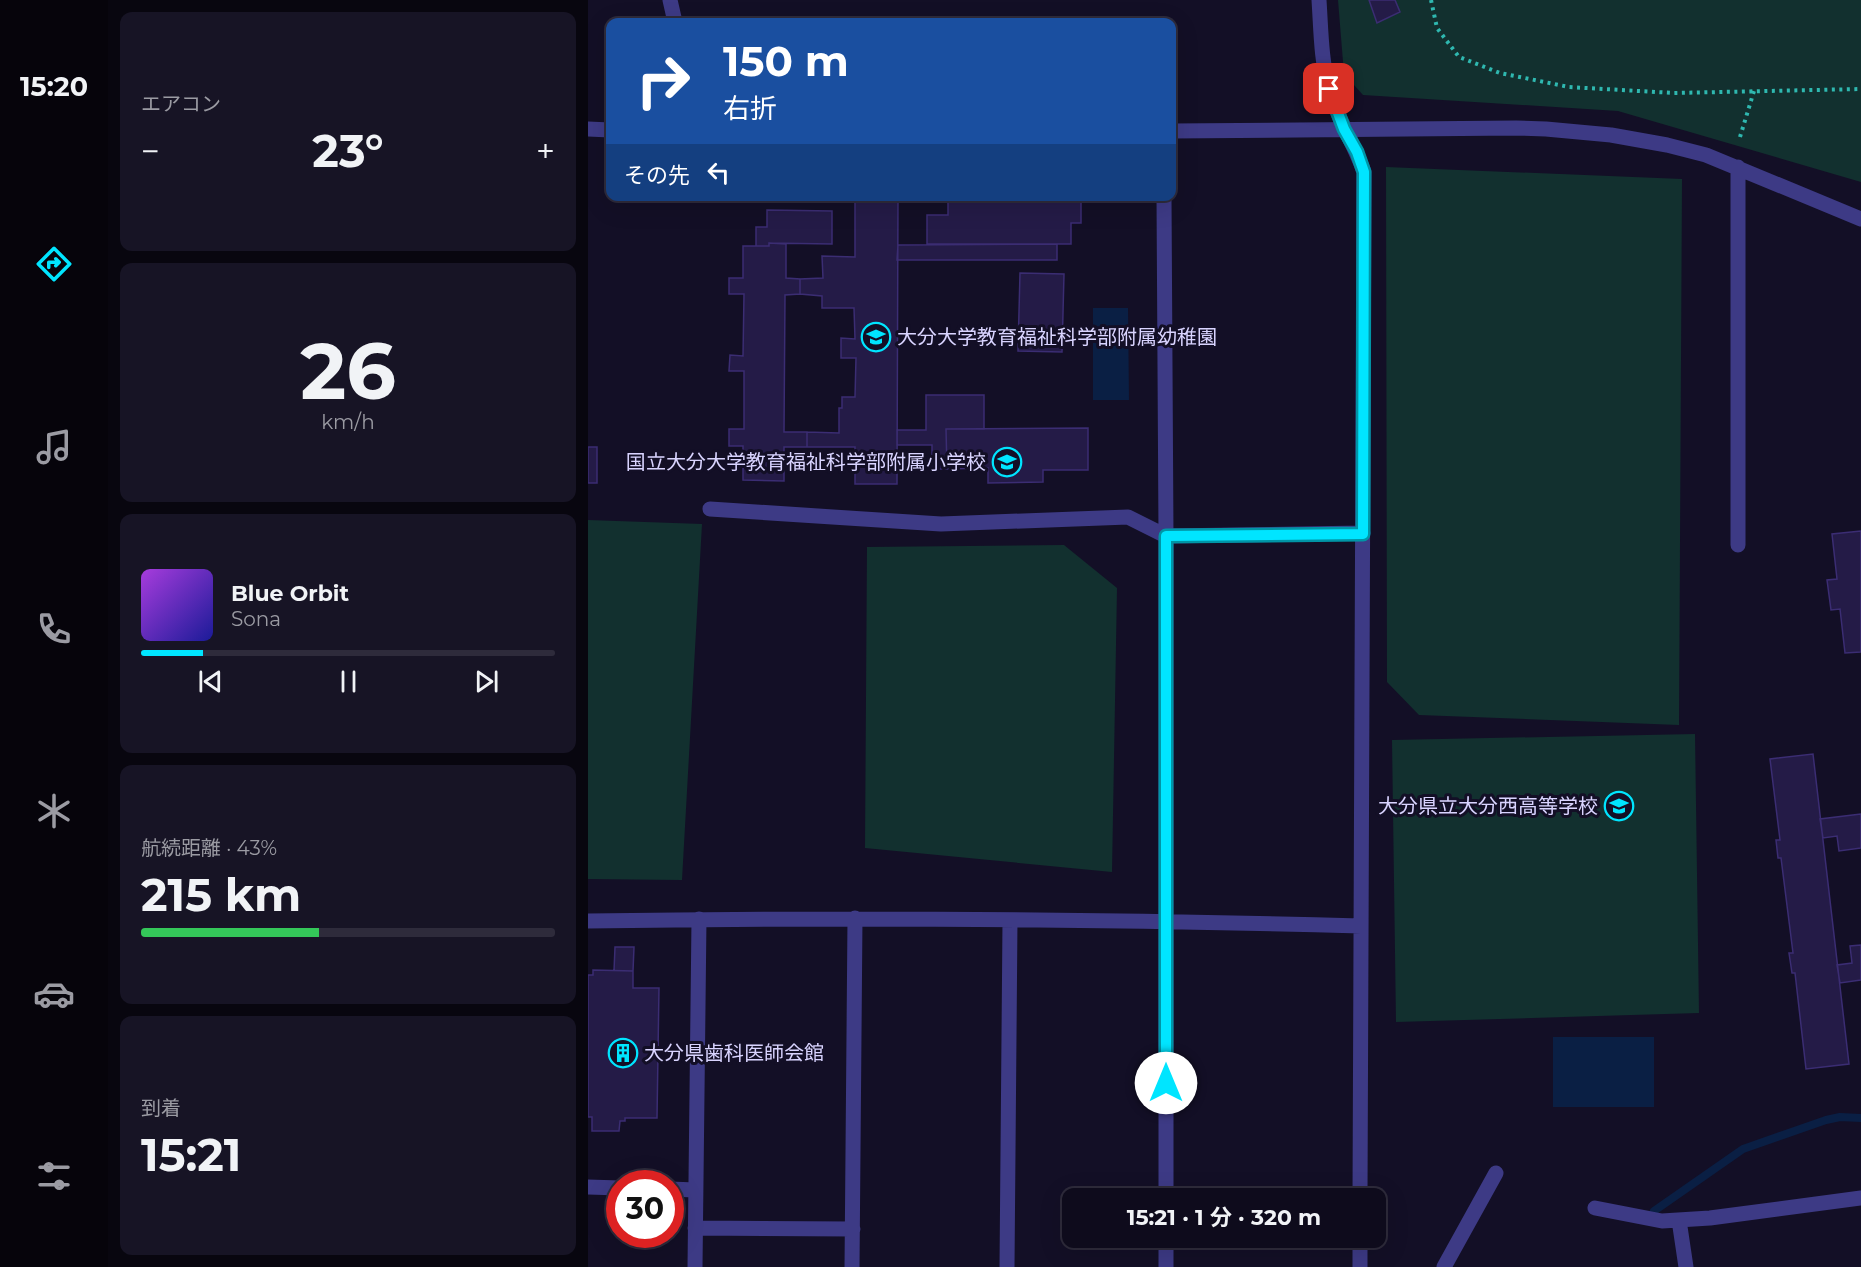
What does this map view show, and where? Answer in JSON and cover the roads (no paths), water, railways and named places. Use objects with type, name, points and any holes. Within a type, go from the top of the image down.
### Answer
[{"type":"street","points":[[670,0],[674,18]]},
{"type":"street","points":[[1319,0],[1329,89],[1364,172],[1360,1188]]},
{"type":"street","points":[[1176,130],[1516,128],[1601,134],[1667,145],[1706,155],[1861,219]]},
{"type":"street","points":[[588,129],[606,130]]},
{"type":"street","points":[[1738,167],[1738,545]]},
{"type":"street","points":[[1164,201],[1166,1188]]},
{"type":"street","points":[[710,509],[941,524],[1128,517],[1166,536],[1363,534]]},
{"type":"street","points":[[588,921],[855,918],[1166,921],[1361,926]]},
{"type":"street","points":[[852,1267],[855,918]]},
{"type":"street","points":[[695,1267],[699,919]]},
{"type":"street","points":[[1007,1267],[1010,921]]},
{"type":"street","points":[[1444,1267],[1496,1173]]},
{"type":"street","points":[[588,1187],[606,1188]]},
{"type":"street","points":[[684,1190],[695,1190]]},
{"type":"street","points":[[1595,1208],[1662,1221],[1710,1218],[1861,1198]]},
{"type":"street","points":[[1679,1220],[1686,1267]]},
{"type":"street","points":[[695,1228],[853,1228]]},
{"type":"street","points":[[1166,1248],[1166,1267]]},
{"type":"street","points":[[1360,1248],[1360,1267]]},
{"type":"water","points":[[1093,308],[1128,308],[1129,400],[1093,400]]},
{"type":"water","points":[[1553,1037],[1654,1037],[1654,1107],[1553,1107]]},
{"type":"waterway","points":[[1654,1211],[1743,1149],[1826,1120],[1840,1117],[1861,1118]]},
{"type":"place","name":"大分大学教育福祉科学部附属幼稚園","points":[[876,337]]},
{"type":"place","name":"国立大分大学教育福祉科学部附属小学校","points":[[1007,462]]},
{"type":"place","name":"大分県立大分西高等学校","points":[[1619,806]]},
{"type":"place","name":"大分県歯科医師会館","points":[[623,1053]]}]
